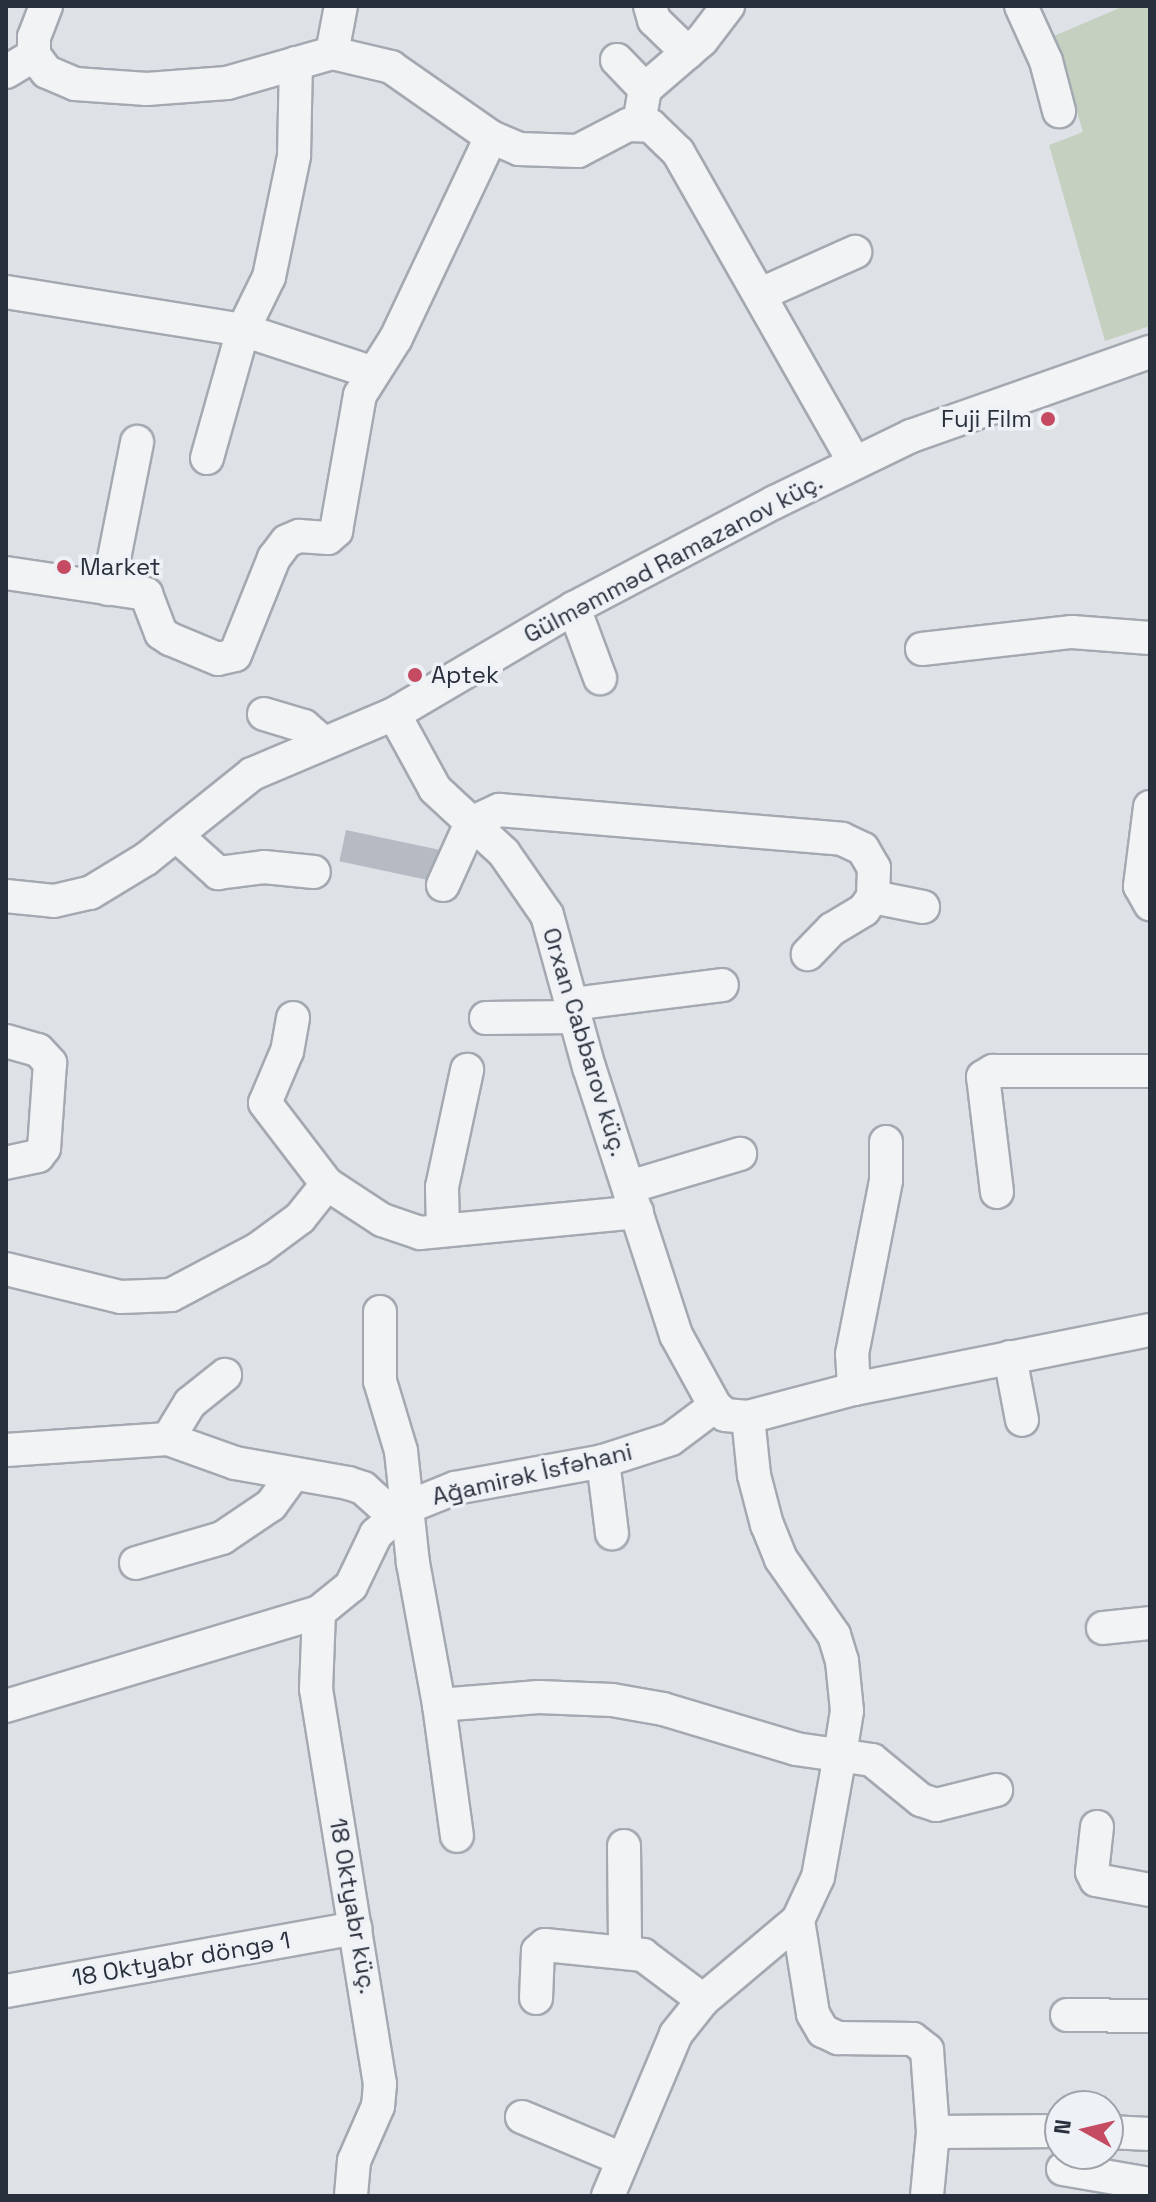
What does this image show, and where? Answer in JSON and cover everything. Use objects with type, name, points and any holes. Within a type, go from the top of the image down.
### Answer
[{"type":"street","points":[[46,6],[34,37],[34,55],[47,72],[61,78],[116,88],[227,83],[332,53],[391,67],[491,137],[519,149],[560,154],[589,148],[639,123]]},
{"type":"street","points":[[332,53],[341,6]]},
{"type":"street","points":[[650,6],[654,20],[688,53]]},
{"type":"street","points":[[639,123],[645,89],[688,53],[728,6]]},
{"type":"street","points":[[1021,6],[1046,61],[1059,111]]},
{"type":"street","points":[[6,72],[34,55]]},
{"type":"street","points":[[617,60],[645,89]]},
{"type":"street","points":[[207,458],[243,330],[269,277],[294,156],[296,63]]},
{"type":"street","points":[[639,123],[665,135],[678,152],[763,293],[854,462]]},
{"type":"street","points":[[6,573],[146,594],[161,633],[218,659],[235,655],[274,558],[287,541],[299,536],[328,538],[336,531],[355,410],[371,372],[396,338],[491,137]]},
{"type":"street","points":[[763,293],[855,252]]},
{"type":"street","points":[[6,292],[243,330],[371,372]]},
{"type":"street","name":"Gülməmməd Ramazanov küç.","points":[[6,896],[54,901],[90,893],[176,835],[252,774],[321,741],[394,714],[574,608],[854,462],[965,415],[1150,352]]},
{"type":"street","points":[[108,589],[137,442]]},
{"type":"street","points":[[574,608],[600,678]]},
{"type":"street","points":[[922,649],[1072,632],[1150,638]]},
{"type":"street","points":[[264,714],[304,726],[321,741]]},
{"type":"street","name":"Orxan Cabbarov küç.","points":[[394,714],[435,789],[517,868],[547,915],[676,1335],[715,1406]]},
{"type":"street","points":[[1150,807],[1140,886],[1150,904]]},
{"type":"street","points":[[443,885],[471,823],[499,810],[842,839],[863,849],[874,868],[873,897],[864,910],[832,929],[808,954]]},
{"type":"street","points":[[176,835],[218,873],[264,867],[314,872]]},
{"type":"street","points":[[873,897],[923,907]]},
{"type":"street","points":[[486,1018],[574,1010],[722,985]]},
{"type":"street","points":[[293,1018],[287,1051],[265,1103],[327,1184],[403,1230],[443,1229],[633,1200],[740,1154]]},
{"type":"street","points":[[6,1041],[38,1050],[50,1063],[44,1148],[38,1156],[6,1163]]},
{"type":"street","points":[[443,1229],[442,1187],[467,1070]]},
{"type":"street","points":[[997,1192],[983,1077],[993,1071],[1150,1071]]},
{"type":"street","points":[[854,1389],[852,1354],[886,1180],[886,1142]]},
{"type":"street","points":[[6,1269],[121,1297],[171,1295],[258,1249],[300,1218],[327,1184]]},
{"type":"street","points":[[380,1312],[380,1381],[397,1429],[400,1511],[439,1705],[457,1836]]},
{"type":"street","points":[[715,1406],[725,1415],[748,1417],[854,1389],[1150,1330]]},
{"type":"street","points":[[1010,1357],[1022,1420]]},
{"type":"street","points":[[168,1439],[190,1403],[225,1375]]},
{"type":"street","name":"Ağamirək İsfəhani","points":[[400,1511],[455,1488],[603,1461],[671,1439],[715,1406]]},
{"type":"street","points":[[608,2196],[659,2066],[703,2000],[798,1920],[818,1877],[840,1755],[847,1711],[842,1661],[834,1635],[781,1559],[767,1525],[754,1475],[748,1417]]},
{"type":"street","points":[[6,1450],[168,1439],[205,1455],[292,1476],[363,1488],[400,1511]]},
{"type":"street","points":[[603,1461],[612,1533]]},
{"type":"street","points":[[136,1563],[222,1538],[271,1505],[292,1476]]},
{"type":"street","points":[[6,1706],[319,1612],[351,1586],[376,1534],[400,1511]]},
{"type":"street","name":"18 Oktyabr küç.","points":[[319,1612],[316,1689],[380,2084],[378,2106],[354,2161],[351,2196]]},
{"type":"street","points":[[1103,1628],[1150,1623]]},
{"type":"street","points":[[439,1705],[539,1697],[612,1700],[663,1709],[796,1749],[872,1760],[921,1800],[936,1805],[996,1790]]},
{"type":"street","points":[[1097,1827],[1092,1872],[1096,1880],[1150,1890]]},
{"type":"street","points":[[624,1846],[625,1949]]},
{"type":"street","points":[[798,1920],[813,2014],[823,2031],[838,2038],[913,2039],[927,2050],[933,2132],[927,2196]]},
{"type":"street","name":"18 Oktyabr döngə 1","points":[[6,1991],[355,1928]]},
{"type":"street","points":[[536,1998],[538,1951],[545,1945],[625,1949],[661,1963],[703,2000]]},
{"type":"street","points":[[1067,2015],[1150,2016]]},
{"type":"street","points":[[522,2117],[622,2159]]},
{"type":"street","points":[[933,2132],[1044,2131]]},
{"type":"street","points":[[1124,2133],[1150,2134]]},
{"type":"street","points":[[1068,2170],[1150,2185],[1146,2196]]},
{"type":"green space","points":[[1124,6],[1150,6],[1150,326],[1105,341],[1049,145],[1083,132],[1054,36]]},
{"type":"building","points":[[346,830],[439,850],[432,881],[339,861]]},
{"type":"place","name":"Fuji Film","points":[[1048,419]]},
{"type":"place","name":"Market","points":[[64,567]]},
{"type":"place","name":"Aptek","points":[[415,675]]}]
